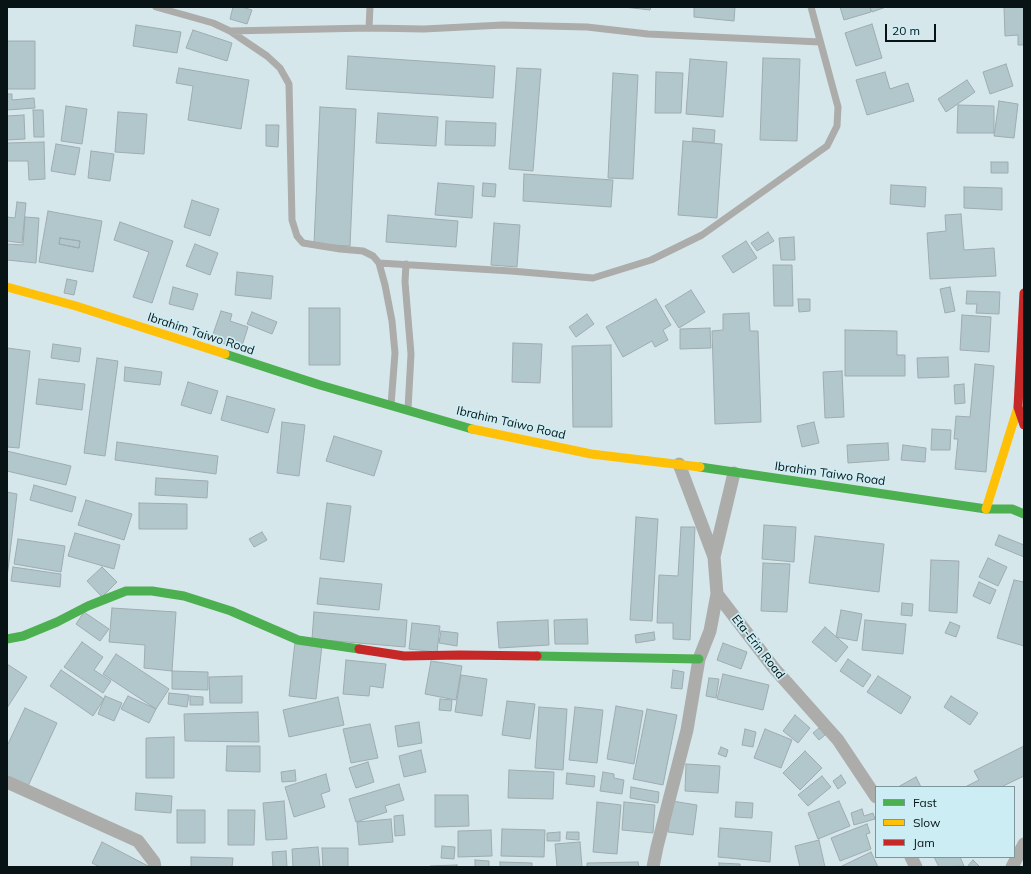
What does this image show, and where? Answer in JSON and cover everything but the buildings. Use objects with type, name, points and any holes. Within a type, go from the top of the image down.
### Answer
[{"type":"main road","name":"Ibrahim Taiwo Road","points":[[7,287],[76,306],[320,386],[477,430],[591,454],[679,464],[986,509],[1012,509],[1024,514]]},
{"type":"main road","points":[[986,509],[1018,407],[1024,293]]},
{"type":"main road","points":[[1018,407],[1024,425]]},
{"type":"main road","points":[[7,639],[23,636],[57,622],[88,606],[126,591],[152,590],[184,596],[231,611],[298,640],[404,656],[460,655],[699,659]]},
{"type":"street","points":[[653,867],[687,730],[699,659],[710,631],[717,594],[714,557],[679,464]]},
{"type":"street","points":[[714,557],[734,473]]},
{"type":"street","name":"Eta-Erin Road","points":[[717,594],[773,667],[838,740],[875,796]]},
{"type":"street","points":[[7,782],[138,841],[154,862],[155,867]]},
{"type":"street","points":[[1012,867],[1024,844]]},
{"type":"street","points":[[912,858],[916,867]]},
{"type":"lane","points":[[156,7],[213,23],[230,31],[267,56],[280,68],[289,84],[292,220],[297,236],[303,243],[363,251],[373,256],[379,263],[392,321],[395,353],[391,405]]},
{"type":"lane","points":[[369,28],[370,7]]},
{"type":"lane","points":[[379,263],[593,278],[651,260],[702,235],[827,146],[837,126],[838,107],[811,7]]},
{"type":"lane","points":[[230,31],[369,28],[424,29],[504,25],[587,26],[648,34],[820,42]]},
{"type":"lane","points":[[406,264],[405,282],[411,354],[408,410]]},
{"type":"traffic: fast","points":[[225,354],[320,385],[472,429]]},
{"type":"traffic: fast","points":[[700,467],[986,509],[1012,509],[1024,514]]},
{"type":"traffic: fast","points":[[7,639],[23,636],[57,622],[88,606],[126,591],[152,591],[184,596],[231,611],[298,640],[359,649]]},
{"type":"traffic: fast","points":[[537,656],[699,659]]},
{"type":"traffic: slow","points":[[7,287],[76,306],[225,354]]},
{"type":"traffic: slow","points":[[986,509],[1018,407]]},
{"type":"traffic: slow","points":[[472,429],[591,454],[700,467]]},
{"type":"traffic: jam","points":[[1024,293],[1018,407],[1024,425]]},
{"type":"traffic: jam","points":[[359,649],[404,656],[537,656]]}]
